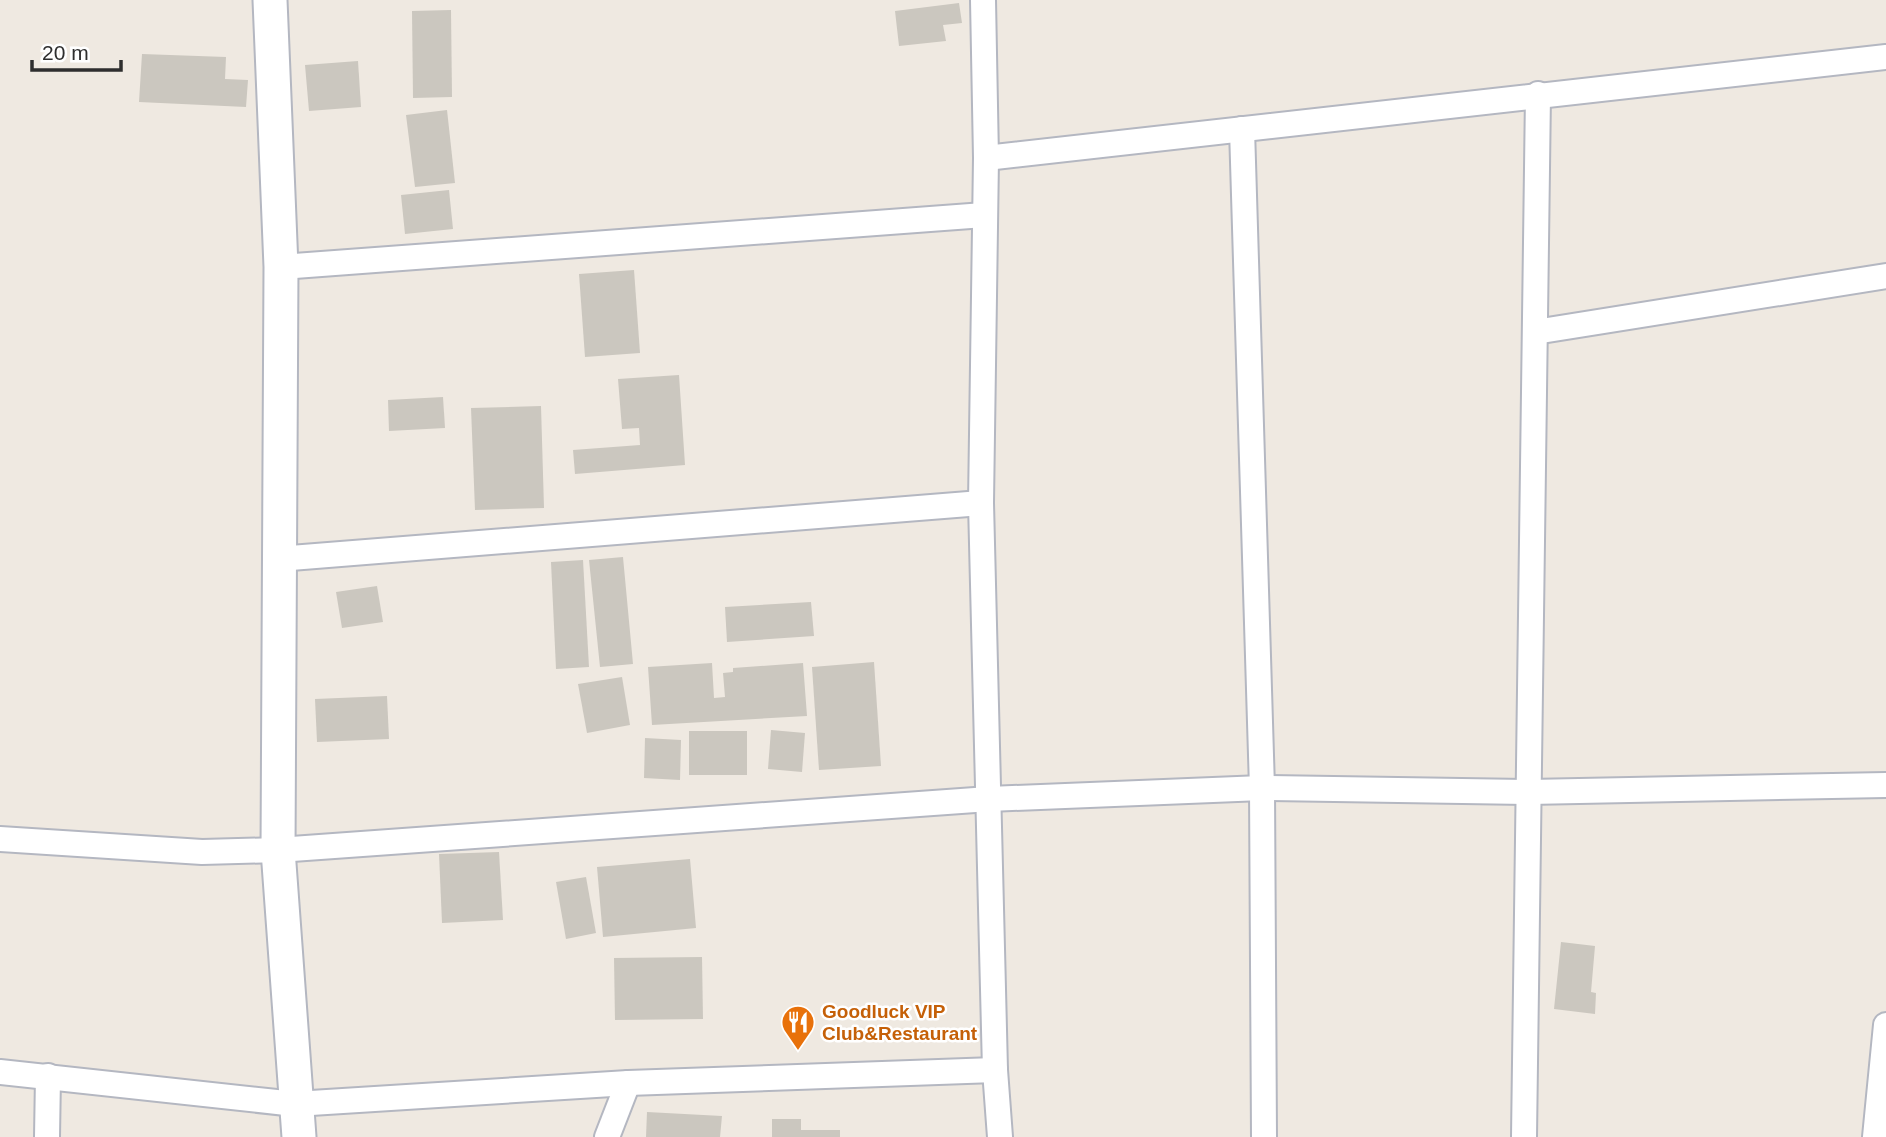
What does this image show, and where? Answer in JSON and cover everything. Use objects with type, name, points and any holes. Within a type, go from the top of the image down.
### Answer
[{"type":"main road","points":[[270,0],[281,267],[278,849],[299,1137]]},
{"type":"street","points":[[983,0],[986,158],[981,503],[995,1070],[1000,1137]]},
{"type":"street","points":[[986,158],[1886,57]]},
{"type":"street","points":[[1524,1137],[1538,94]]},
{"type":"street","points":[[1242,129],[1262,788],[1264,1137]]},
{"type":"street","points":[[281,267],[985,215]]},
{"type":"street","points":[[1535,332],[1886,276]]},
{"type":"street","points":[[278,559],[981,503]]},
{"type":"street","points":[[0,839],[202,852],[278,849],[989,799],[1262,788],[1529,792],[1886,785]]},
{"type":"street","points":[[1875,1137],[1886,1026]]},
{"type":"street","points":[[0,1072],[295,1104],[628,1083],[995,1070]]},
{"type":"street","points":[[47,1137],[48,1076]]},
{"type":"street","points":[[607,1137],[628,1083]]},
{"type":"building","points":[[959,3],[962,23],[943,25],[946,41],[899,46],[895,11]]},
{"type":"building","points":[[451,10],[452,97],[413,98],[412,11]]},
{"type":"building","points":[[142,54],[226,57],[225,79],[248,80],[246,107],[139,102]]},
{"type":"building","points":[[358,61],[361,107],[309,111],[305,65]]},
{"type":"building","points":[[447,110],[455,183],[415,187],[406,115]]},
{"type":"building","points":[[449,190],[453,229],[405,234],[401,195]]},
{"type":"building","points":[[634,270],[640,353],[585,357],[579,274]]},
{"type":"building","points":[[679,375],[685,465],[575,474],[573,450],[640,445],[639,428],[622,429],[618,379]]},
{"type":"building","points":[[443,397],[445,428],[389,431],[388,400]]},
{"type":"building","points":[[541,406],[544,508],[475,510],[471,408]]},
{"type":"building","points":[[623,557],[633,664],[600,667],[589,560]]},
{"type":"building","points":[[583,560],[589,667],[556,669],[551,562]]},
{"type":"building","points":[[377,586],[383,622],[342,628],[336,592]]},
{"type":"building","points":[[811,602],[814,636],[727,642],[725,607]]},
{"type":"building","points":[[874,662],[881,766],[819,770],[812,667]]},
{"type":"building","points":[[712,663],[714,698],[725,697],[723,673],[733,672],[733,668],[803,663],[807,716],[652,725],[648,667]]},
{"type":"building","points":[[622,677],[630,725],[587,733],[578,684]]},
{"type":"building","points":[[387,696],[389,739],[317,742],[315,699]]},
{"type":"building","points":[[771,730],[805,733],[802,772],[768,769]]},
{"type":"building","points":[[689,731],[747,731],[747,775],[689,775]]},
{"type":"building","points":[[645,738],[681,740],[680,780],[644,778]]},
{"type":"building","points":[[499,852],[503,920],[442,923],[439,854]]},
{"type":"building","points":[[690,859],[696,928],[603,937],[597,867]]},
{"type":"building","points":[[586,877],[596,933],[566,939],[556,882]]},
{"type":"building","points":[[1561,942],[1595,946],[1591,992],[1596,993],[1595,1014],[1554,1009]]},
{"type":"building","points":[[702,957],[703,1019],[615,1020],[614,958]]},
{"type":"building","points":[[647,1112],[722,1116],[720,1137],[646,1137]]},
{"type":"building","points":[[772,1119],[801,1119],[801,1130],[840,1130],[840,1137],[772,1137]]},
{"type":"place","name":"Goodluck VIP Club&Restaurant","points":[[798,1052]]}]
